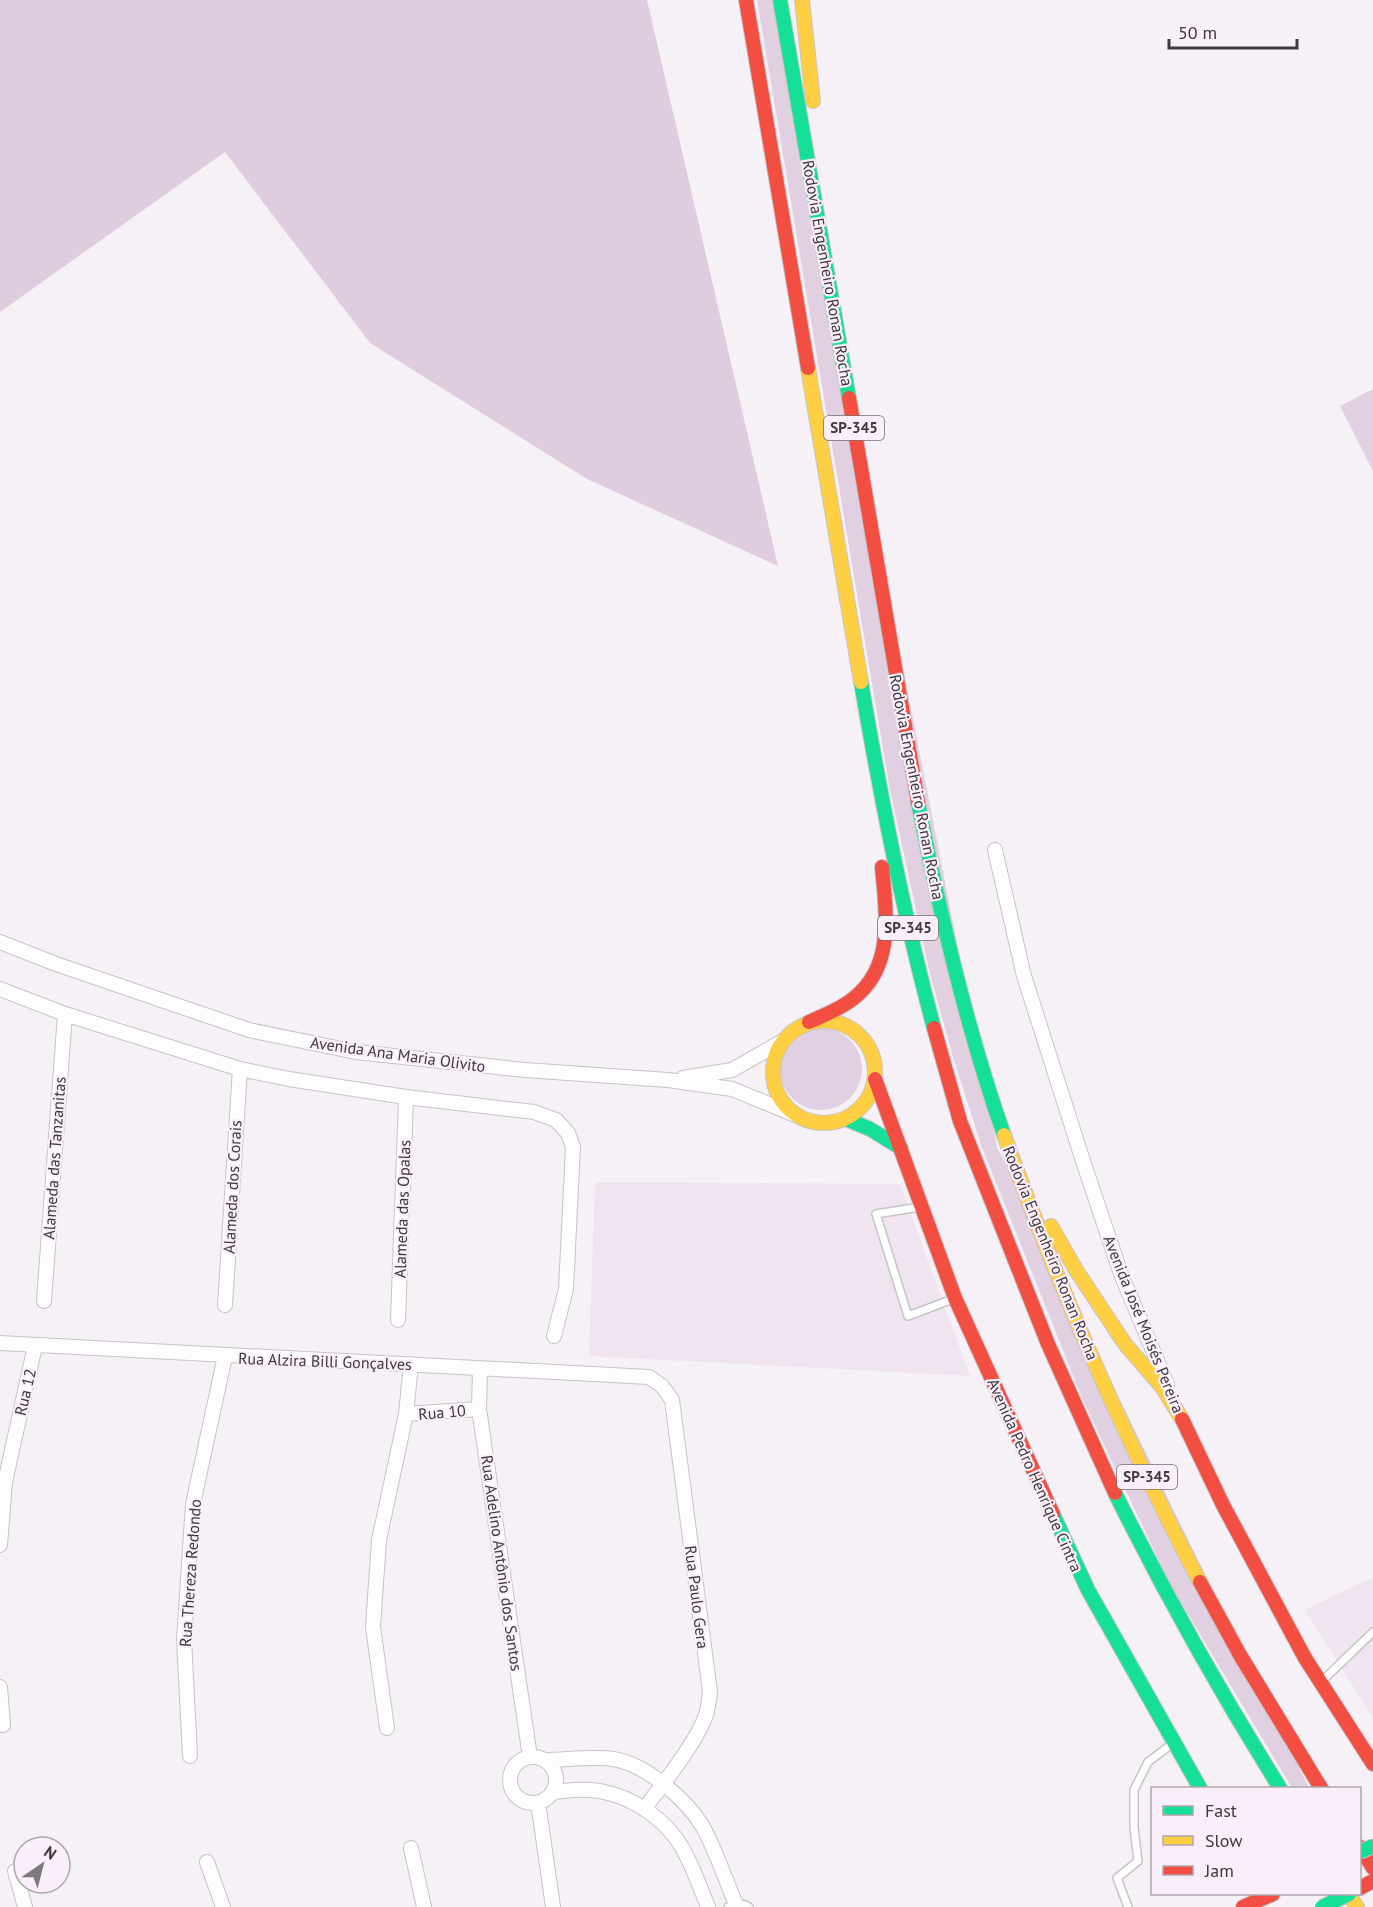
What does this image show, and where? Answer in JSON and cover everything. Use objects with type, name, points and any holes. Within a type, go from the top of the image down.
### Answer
[{"type":"main road","points":[[735,0],[772,147]]},
{"type":"main road","name":"Rodovia Engenheiro Ronan Rocha","points":[[746,0],[889,841],[912,944],[960,1121],[1048,1344],[1107,1476],[1152,1568],[1234,1715],[1279,1787]]},
{"type":"main road","name":"Rodovia Engenheiro Ronan Rocha","points":[[780,0],[836,321],[909,766],[950,950],[975,1046],[1008,1147],[1072,1315],[1156,1496],[1199,1582],[1246,1666],[1320,1787]]},
{"type":"main road","points":[[802,0],[836,321]]},
{"type":"main road","points":[[809,1022],[826,1020],[843,1024],[857,1033],[868,1046],[874,1062],[875,1079],[870,1095],[860,1109],[846,1119],[822,1123],[798,1116],[785,1105],[776,1091],[772,1074],[774,1058],[781,1042],[793,1030],[858,995],[875,975],[885,950],[876,772]]},
{"type":"main road","name":"Avenida Pedro Henrique Cintra","points":[[875,1079],[955,1298],[1088,1590],[1199,1787]]},
{"type":"main road","points":[[846,1119],[870,1128],[901,1148]]},
{"type":"main road","points":[[1008,1147],[1076,1270],[1125,1344],[1162,1388],[1182,1419]]},
{"type":"main road","name":"Avenida José Moisés Pereira","points":[[1182,1419],[1222,1505],[1305,1658],[1364,1744],[1373,1764]]},
{"type":"main road","points":[[1361,1850],[1373,1868]]},
{"type":"main road","points":[[1322,1907],[1344,1895]]},
{"type":"main road","points":[[1243,1907],[1267,1898]]},
{"type":"street","name":"Avenida José Moisés Pereira","points":[[995,850],[1024,976],[1083,1161],[1121,1274],[1182,1419]]},
{"type":"street","name":"Avenida Ana Maria Olivito","points":[[0,942],[249,1030],[356,1052],[525,1070],[668,1080],[732,1089],[798,1116]]},
{"type":"street","points":[[0,989],[65,1014],[240,1069],[406,1097],[534,1112],[556,1120],[568,1133],[573,1148],[566,1289],[554,1336]]},
{"type":"street","name":"Alameda das Tanzanitas","points":[[44,1301],[65,1014]]},
{"type":"street","name":"Avenida Ana Maria Olivito","points":[[668,1080],[732,1070],[781,1042]]},
{"type":"street","name":"Alameda dos Corais","points":[[225,1305],[240,1069]]},
{"type":"street","name":"Alameda das Opalas","points":[[398,1320],[406,1097]]},
{"type":"street","name":"Rua Alzira Billi Gonçalves","points":[[0,1344],[649,1377]]},
{"type":"street","name":"Rua 12","points":[[0,1545],[4,1482],[36,1346]]},
{"type":"street","name":"Rua Thereza Redondo","points":[[190,1756],[184,1639],[193,1504],[225,1356]]},
{"type":"street","points":[[387,1728],[374,1628],[379,1540],[405,1414],[411,1364]]},
{"type":"street","name":"Rua Adelino Antônio dos Santos","points":[[480,1369],[479,1409],[530,1757]]},
{"type":"street","name":"Rua Paulo Gera","points":[[644,1809],[697,1734],[706,1714],[710,1692],[672,1400],[662,1386],[649,1377]]},
{"type":"street","name":"Rua 10","points":[[405,1414],[479,1409]]},
{"type":"street","points":[[0,1687],[3,1725]]},
{"type":"street","points":[[544,1760],[550,1764],[556,1777],[553,1791],[538,1803],[531,1803],[518,1797],[510,1784],[512,1770],[522,1759],[530,1757],[544,1760],[613,1759],[642,1769],[683,1801],[702,1827],[737,1906]]},
{"type":"street","points":[[553,1791],[591,1790],[626,1798],[644,1809],[670,1832],[686,1854],[708,1907]]},
{"type":"street","points":[[538,1803],[553,1907]]},
{"type":"street","points":[[411,1848],[424,1907]]},
{"type":"street","points":[[207,1862],[223,1907]]},
{"type":"lane","points":[[923,1207],[876,1214],[908,1316],[955,1298]]},
{"type":"lane","points":[[1321,1683],[1373,1632]]},
{"type":"lane","points":[[1128,1907],[1117,1878],[1138,1861],[1134,1827],[1134,1790],[1148,1762],[1173,1743]]},
{"type":"shaded area","points":[[0,0],[647,0],[778,566],[587,479],[370,343],[225,152],[0,312]]},
{"type":"shaded area","points":[[757,0],[772,0],[997,1147],[1309,1787],[1291,1787],[1170,1584],[1082,1398],[981,1145],[953,1057],[930,974],[890,790]]},
{"type":"shaded area","points":[[1373,389],[1373,471],[1340,406]]},
{"type":"shaded area","points":[[821,1028],[837,1032],[850,1040],[858,1053],[862,1069],[858,1085],[850,1098],[837,1106],[821,1110],[805,1106],[792,1098],[784,1085],[780,1069],[784,1053],[792,1040],[805,1032]]},
{"type":"shaded area","points":[[595,1182],[900,1184],[970,1376],[589,1356]]},
{"type":"shaded area","points":[[1373,1577],[1373,1718],[1305,1610]]},
{"type":"traffic: fast","points":[[780,0],[849,398]]},
{"type":"traffic: fast","points":[[861,682],[893,856],[934,1028]]},
{"type":"traffic: fast","points":[[918,802],[955,970],[1004,1135]]},
{"type":"traffic: fast","points":[[846,1119],[870,1129],[901,1148]]},
{"type":"traffic: fast","points":[[1115,1493],[1194,1642],[1279,1787]]},
{"type":"traffic: fast","points":[[1053,1514],[1088,1590],[1199,1787]]},
{"type":"traffic: fast","points":[[1361,1852],[1373,1846]]},
{"type":"traffic: fast","points":[[1322,1907],[1347,1895]]},
{"type":"traffic: slow","points":[[802,0],[813,101]]},
{"type":"traffic: slow","points":[[808,368],[861,682]]},
{"type":"traffic: slow","points":[[824,1021],[844,1025],[860,1036],[871,1052],[875,1072],[871,1092],[860,1108],[844,1119],[824,1123],[804,1119],[788,1108],[777,1092],[773,1072],[777,1052],[788,1036],[804,1025],[824,1021]]},
{"type":"traffic: slow","points":[[1004,1135],[1047,1250],[1094,1362],[1145,1473],[1200,1582]]},
{"type":"traffic: slow","points":[[1051,1226],[1076,1270],[1125,1344],[1162,1387],[1182,1419]]},
{"type":"traffic: slow","points":[[1349,1895],[1357,1907]]},
{"type":"traffic: jam","points":[[746,0],[808,368]]},
{"type":"traffic: jam","points":[[849,398],[918,802]]},
{"type":"traffic: jam","points":[[809,1022],[849,1002],[867,985],[876,970],[882,954],[886,920],[882,867]]},
{"type":"traffic: jam","points":[[934,1028],[960,1121],[1048,1344],[1115,1493]]},
{"type":"traffic: jam","points":[[875,1079],[955,1298],[1053,1514]]},
{"type":"traffic: jam","points":[[1182,1419],[1223,1505],[1305,1658],[1373,1764]]},
{"type":"traffic: jam","points":[[1200,1582],[1240,1655],[1320,1787]]},
{"type":"traffic: jam","points":[[1361,1849],[1373,1868]]},
{"type":"traffic: jam","points":[[1361,1887],[1373,1881]]},
{"type":"traffic: jam","points":[[1243,1907],[1271,1895]]}]
